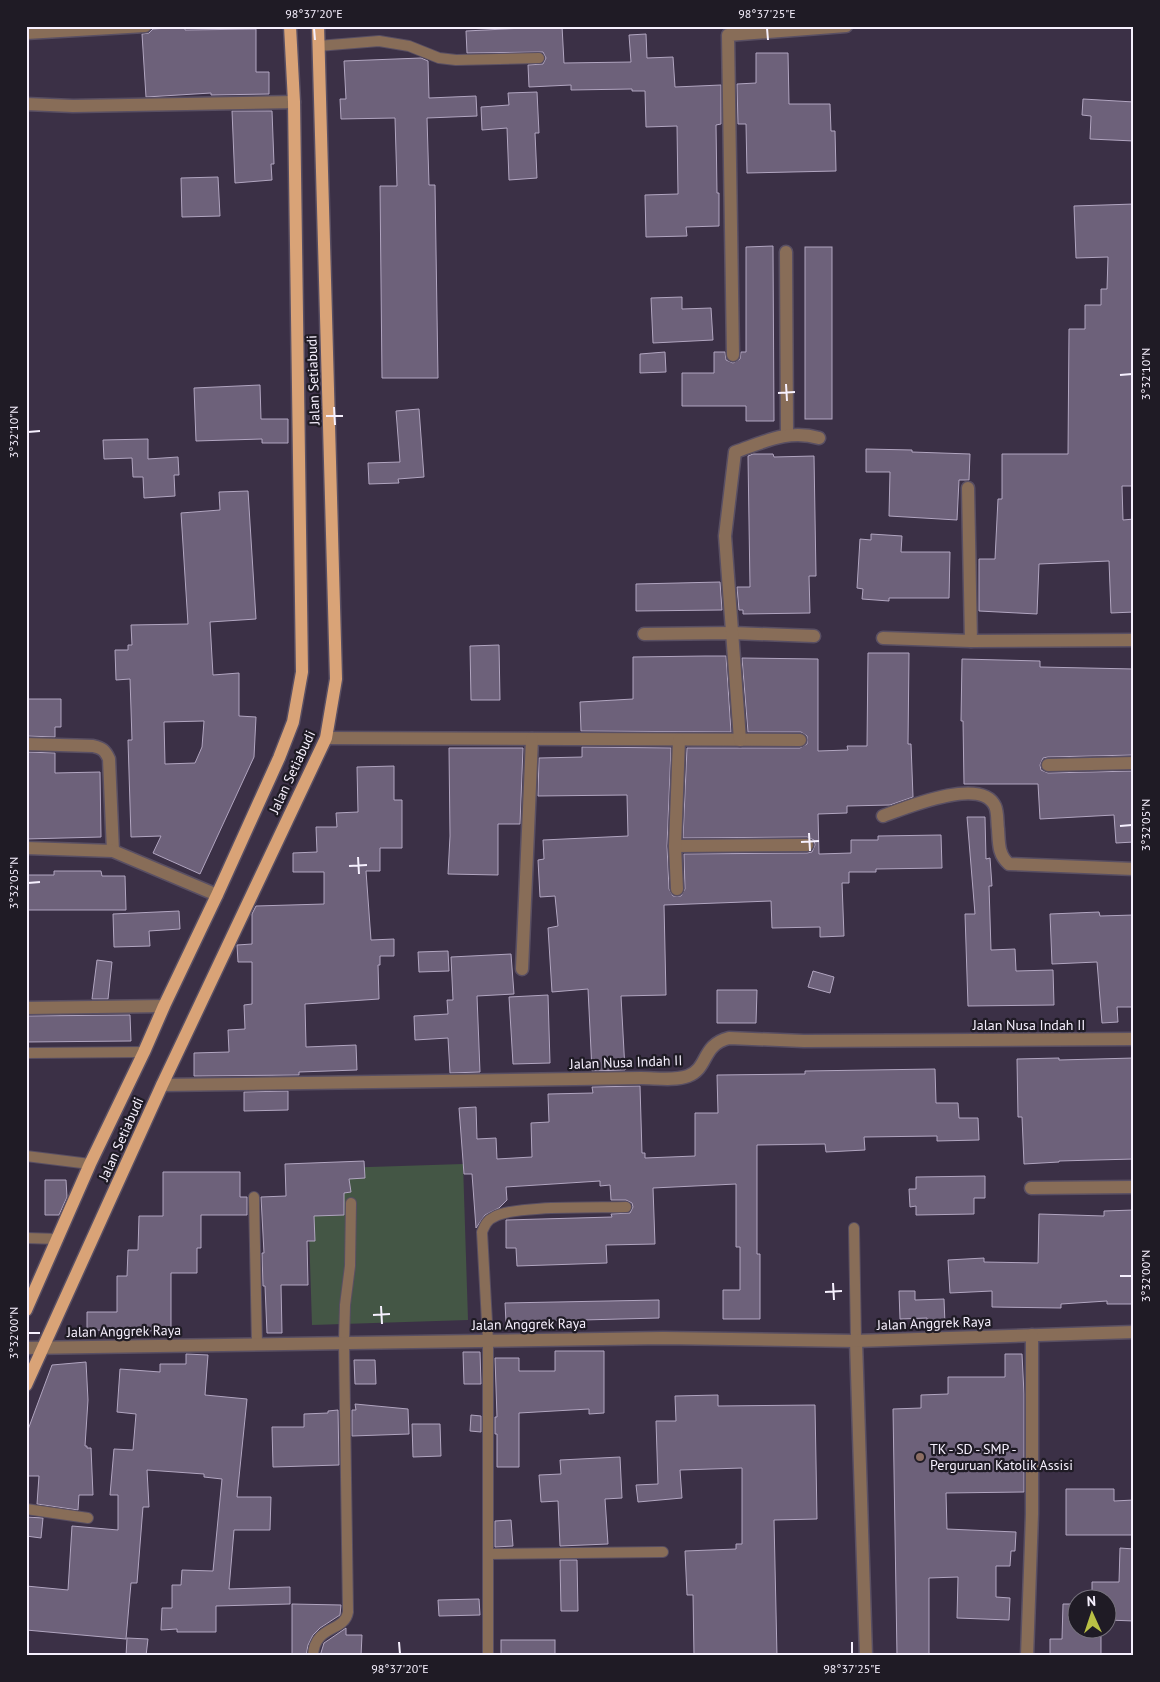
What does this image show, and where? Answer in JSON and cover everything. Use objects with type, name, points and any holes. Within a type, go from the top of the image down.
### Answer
[{"type":"main road","name":"Jalan Setiabudi","points":[[26,1310],[90,1164],[144,1052],[279,758],[292,722],[302,672],[294,102],[290,26]]},
{"type":"main road","name":"Jalan Setiabudi","points":[[26,1385],[162,1085],[326,738],[336,679],[318,26]]},
{"type":"street","points":[[26,33],[146,26]]},
{"type":"street","points":[[733,355],[728,35],[839,26]]},
{"type":"street","points":[[26,104],[73,106],[294,102]]},
{"type":"street","points":[[786,252],[787,434]]},
{"type":"street","points":[[740,740],[725,536],[735,452],[787,434],[819,438]]},
{"type":"street","points":[[968,488],[971,641]]},
{"type":"street","points":[[644,634],[733,633],[814,636]]},
{"type":"street","points":[[883,638],[971,641],[1134,640]]},
{"type":"street","points":[[326,738],[800,740]]},
{"type":"street","points":[[522,969],[532,739]]},
{"type":"street","points":[[677,889],[675,846],[679,740]]},
{"type":"street","points":[[26,744],[93,746],[102,748],[109,758],[113,851]]},
{"type":"street","points":[[1048,765],[1134,763]]},
{"type":"street","points":[[883,816],[927,801],[957,794],[978,795],[990,800],[996,807],[1000,850],[1002,858],[1010,864],[1134,869]]},
{"type":"street","points":[[675,846],[807,845]]},
{"type":"street","points":[[26,848],[113,851],[217,895]]},
{"type":"street","points":[[26,1008],[164,1006]]},
{"type":"street","name":"Jalan Nusa Indah II","points":[[162,1085],[670,1079],[688,1076],[698,1069],[712,1046],[719,1041],[729,1038],[804,1041],[1134,1039]]},
{"type":"street","points":[[1031,1188],[1134,1187]]},
{"type":"street","name":"Jalan Anggrek Raya","points":[[26,1348],[663,1338],[856,1341],[1134,1332]]},
{"type":"street","points":[[1028,1656],[1032,1514],[1032,1335]]},
{"type":"street","points":[[856,1341],[866,1656]]},
{"type":"lane","points":[[318,46],[380,41],[409,46],[439,58],[456,60],[539,58]]},
{"type":"lane","points":[[26,1054],[144,1052]]},
{"type":"lane","points":[[26,1156],[90,1164]]},
{"type":"lane","points":[[254,1197],[257,1344]]},
{"type":"lane","points":[[313,1656],[317,1640],[331,1628],[343,1623],[347,1619],[348,1612],[344,1342],[345,1305],[350,1266],[351,1203]]},
{"type":"lane","points":[[488,1656],[488,1340],[482,1232],[486,1222],[495,1216],[526,1210],[626,1208]]},
{"type":"lane","points":[[854,1228],[856,1341]]},
{"type":"lane","points":[[26,1238],[58,1238]]},
{"type":"lane","points":[[26,1509],[88,1518]]},
{"type":"lane","points":[[488,1554],[663,1552]]},
{"type":"green space","points":[[463,1164],[468,1320],[312,1325],[307,1169]]},
{"type":"building","points":[[562,26],[564,63],[631,62],[629,35],[646,34],[647,58],[673,57],[675,87],[721,85],[721,124],[716,125],[719,226],[686,227],[687,236],[646,237],[645,195],[678,194],[677,126],[646,127],[645,91],[632,91],[632,89],[571,90],[571,85],[529,87],[528,65],[543,64],[546,58],[543,52],[467,53],[466,31]]},
{"type":"building","points":[[185,27],[185,30],[256,29],[256,72],[269,72],[269,94],[211,95],[211,93],[146,97],[142,34],[149,33],[153,29]]},
{"type":"building","points":[[756,53],[788,53],[789,104],[830,104],[831,131],[835,131],[836,171],[747,173],[746,124],[738,124],[737,84],[756,83]]},
{"type":"building","points":[[421,58],[428,61],[429,98],[476,96],[477,116],[427,118],[429,185],[435,185],[438,378],[382,378],[380,186],[397,186],[395,118],[341,119],[340,99],[346,99],[344,61]]},
{"type":"building","points":[[537,92],[539,133],[535,133],[537,178],[509,180],[507,128],[482,130],[481,107],[509,105],[508,93]]},
{"type":"building","points":[[1083,99],[1134,102],[1134,141],[1090,139],[1091,116],[1082,115]]},
{"type":"building","points":[[232,111],[272,111],[274,164],[271,164],[272,180],[235,183]]},
{"type":"building","points":[[218,177],[220,216],[182,217],[181,178]]},
{"type":"building","points":[[1134,204],[1134,256],[1132,256],[1134,289],[1134,486],[1122,486],[1123,520],[1134,519],[1134,612],[1111,613],[1109,561],[1039,564],[1037,614],[979,611],[979,559],[995,559],[998,499],[1002,499],[1002,454],[1068,454],[1069,329],[1085,329],[1085,305],[1101,305],[1101,289],[1107,289],[1108,257],[1076,258],[1074,206]]},
{"type":"building","points":[[773,246],[774,421],[746,421],[746,406],[682,406],[682,373],[714,373],[714,352],[725,352],[726,360],[733,363],[740,359],[741,352],[746,352],[746,247]]},
{"type":"building","points":[[805,247],[832,247],[832,419],[805,419]]},
{"type":"building","points":[[682,297],[682,309],[711,308],[713,340],[653,343],[651,298]]},
{"type":"building","points":[[665,352],[666,372],[640,373],[640,354]]},
{"type":"building","points":[[260,385],[261,419],[288,419],[288,443],[262,443],[262,439],[196,441],[194,388]]},
{"type":"building","points":[[419,409],[424,477],[398,479],[399,483],[369,484],[368,463],[400,462],[396,411]]},
{"type":"building","points":[[148,439],[148,459],[178,457],[179,475],[174,475],[175,496],[144,498],[143,477],[133,477],[132,458],[104,459],[103,440]]},
{"type":"building","points":[[866,449],[970,454],[969,480],[959,480],[957,520],[889,516],[890,472],[866,472]]},
{"type":"building","points":[[753,454],[773,454],[774,457],[814,456],[816,576],[809,576],[810,613],[743,614],[743,610],[739,610],[737,587],[750,587],[748,456]]},
{"type":"building","points":[[248,491],[256,619],[210,622],[213,675],[239,673],[239,716],[256,717],[254,757],[200,874],[153,853],[161,836],[131,837],[128,740],[132,740],[130,679],[116,680],[115,650],[128,650],[128,645],[132,645],[131,625],[188,624],[181,513],[220,510],[219,492]],"holes":[[[204,721],[202,747],[195,763],[165,764],[164,722]]]},
{"type":"building","points":[[871,534],[902,536],[901,552],[950,552],[949,598],[889,598],[889,601],[862,599],[863,589],[857,588],[860,539],[871,540]]},
{"type":"building","points":[[720,582],[722,610],[636,611],[636,584]]},
{"type":"building","points":[[499,645],[500,700],[471,700],[470,646]]},
{"type":"building","points":[[868,653],[909,653],[908,744],[911,744],[913,797],[890,805],[847,806],[847,813],[818,814],[819,854],[851,853],[851,840],[878,840],[878,836],[941,835],[942,868],[876,869],[876,872],[849,872],[849,883],[842,883],[844,936],[820,937],[820,927],[772,928],[771,901],[664,905],[666,995],[621,996],[625,1070],[592,1071],[588,989],[552,992],[548,928],[558,926],[555,896],[540,897],[538,860],[544,859],[543,840],[628,836],[627,795],[538,796],[539,758],[582,757],[582,747],[671,748],[667,846],[669,889],[673,896],[681,896],[685,889],[684,854],[807,853],[812,852],[815,845],[814,840],[807,837],[683,838],[687,748],[800,748],[807,744],[807,736],[801,732],[748,732],[742,658],[818,659],[818,751],[848,750],[847,746],[867,746]]},
{"type":"building","points":[[726,656],[731,732],[581,731],[580,702],[633,699],[633,657]]},
{"type":"building","points":[[962,659],[1040,661],[1040,667],[1134,669],[1134,755],[1048,757],[1043,758],[1040,765],[1041,770],[1048,773],[1134,771],[1134,842],[1116,843],[1114,815],[1040,819],[1038,784],[964,784],[963,721],[961,721]]},
{"type":"building","points":[[26,699],[61,699],[61,727],[55,727],[55,737],[26,736]]},
{"type":"building","points":[[449,748],[523,748],[520,824],[498,824],[498,875],[448,874],[450,836]]},
{"type":"building","points":[[26,752],[55,753],[55,773],[100,772],[101,837],[26,839]]},
{"type":"building","points":[[394,766],[394,800],[402,800],[402,848],[380,848],[380,871],[366,871],[371,940],[394,939],[394,956],[380,956],[380,965],[378,965],[379,999],[305,1004],[306,1047],[356,1045],[357,1070],[299,1072],[299,1075],[194,1076],[194,1053],[229,1052],[228,1030],[245,1029],[244,1005],[252,1004],[252,962],[238,962],[237,945],[252,944],[252,914],[256,906],[324,904],[324,872],[293,872],[293,853],[317,852],[316,827],[337,827],[336,813],[358,812],[357,767]]},
{"type":"building","points":[[967,817],[985,817],[986,859],[990,858],[992,886],[989,886],[991,950],[1015,949],[1016,971],[1053,970],[1054,1005],[968,1006],[965,914],[975,914]]},
{"type":"building","points":[[54,871],[101,871],[102,876],[125,876],[126,910],[27,910],[27,875],[54,875]]},
{"type":"building","points":[[179,911],[180,929],[149,931],[150,946],[114,947],[113,914]]},
{"type":"building","points":[[1099,912],[1100,916],[1134,915],[1134,1007],[1117,1007],[1118,1022],[1102,1023],[1097,962],[1052,964],[1050,914]]},
{"type":"building","points":[[448,951],[449,971],[419,972],[418,952]]},
{"type":"building","points":[[511,954],[514,994],[477,996],[480,1072],[450,1073],[448,1038],[415,1040],[414,1016],[448,1014],[447,1000],[453,1000],[451,957]]},
{"type":"building","points":[[97,960],[112,962],[108,999],[92,999]]},
{"type":"building","points":[[813,971],[834,977],[830,993],[808,987]]},
{"type":"building","points":[[717,990],[757,990],[756,1023],[717,1023]]},
{"type":"building","points":[[548,995],[550,1063],[513,1064],[509,997]]},
{"type":"building","points":[[130,1015],[131,1041],[26,1042],[26,1016]]},
{"type":"building","points":[[1059,1058],[1059,1060],[1134,1058],[1134,1159],[1024,1164],[1022,1117],[1018,1117],[1017,1059]]},
{"type":"building","points":[[935,1069],[936,1103],[958,1103],[959,1118],[978,1118],[979,1140],[937,1141],[937,1136],[864,1137],[865,1150],[826,1152],[825,1144],[757,1145],[757,1254],[760,1254],[760,1319],[723,1319],[723,1290],[740,1290],[740,1247],[736,1247],[736,1184],[653,1188],[655,1244],[606,1245],[607,1263],[517,1266],[516,1248],[506,1248],[506,1220],[612,1217],[611,1214],[630,1213],[633,1207],[632,1203],[626,1200],[611,1200],[610,1185],[600,1186],[600,1181],[506,1187],[507,1200],[499,1208],[485,1215],[476,1228],[472,1174],[464,1174],[459,1108],[476,1107],[477,1139],[496,1138],[497,1159],[532,1157],[531,1123],[549,1122],[548,1094],[593,1093],[592,1087],[640,1086],[642,1153],[645,1153],[645,1158],[695,1156],[695,1113],[718,1113],[717,1075],[805,1074],[805,1071]]},
{"type":"building","points":[[288,1091],[288,1110],[244,1111],[244,1092]]},
{"type":"building","points":[[364,1161],[365,1178],[349,1179],[351,1192],[344,1193],[344,1215],[314,1216],[315,1241],[307,1241],[308,1285],[281,1285],[282,1333],[267,1333],[265,1286],[263,1286],[262,1253],[264,1253],[261,1197],[286,1196],[285,1164]]},
{"type":"building","points":[[163,1172],[240,1172],[240,1197],[247,1197],[247,1215],[201,1215],[201,1248],[197,1248],[197,1273],[171,1273],[171,1331],[87,1330],[87,1312],[117,1312],[117,1276],[127,1276],[128,1250],[138,1250],[139,1216],[163,1216]]},
{"type":"building","points":[[985,1176],[985,1198],[974,1198],[974,1214],[916,1215],[916,1206],[910,1207],[909,1189],[916,1189],[916,1177]]},
{"type":"building","points":[[45,1180],[66,1180],[67,1197],[59,1215],[45,1215]]},
{"type":"building","points":[[1134,1210],[1134,1304],[1107,1304],[1107,1301],[1061,1304],[1061,1308],[992,1307],[992,1291],[950,1293],[948,1260],[984,1258],[984,1262],[1038,1263],[1039,1214],[1104,1216],[1104,1211]]},
{"type":"building","points":[[899,1291],[915,1291],[915,1300],[944,1299],[945,1324],[927,1325],[927,1318],[900,1319]]},
{"type":"building","points":[[659,1300],[659,1318],[506,1322],[505,1303]]},
{"type":"building","points":[[555,1351],[604,1351],[604,1413],[589,1414],[589,1409],[519,1413],[519,1467],[497,1467],[495,1358],[519,1358],[519,1371],[555,1371]]},
{"type":"building","points":[[463,1352],[480,1352],[481,1384],[464,1384]]},
{"type":"building","points":[[186,1354],[208,1355],[205,1395],[247,1399],[237,1497],[271,1497],[270,1530],[234,1530],[229,1589],[290,1587],[290,1604],[216,1606],[216,1632],[177,1632],[177,1629],[161,1630],[162,1608],[172,1608],[172,1585],[181,1585],[182,1570],[213,1571],[222,1479],[204,1477],[204,1474],[147,1470],[149,1507],[143,1507],[137,1583],[131,1583],[126,1639],[26,1630],[26,1586],[68,1590],[72,1526],[118,1530],[118,1495],[110,1495],[114,1449],[133,1450],[136,1414],[117,1412],[120,1369],[160,1372],[160,1364],[186,1364]]},
{"type":"building","points":[[1005,1354],[1022,1354],[1024,1492],[946,1493],[947,1529],[1016,1532],[1015,1551],[1011,1551],[1010,1566],[996,1566],[996,1597],[1010,1598],[1009,1620],[957,1618],[958,1577],[929,1578],[929,1656],[897,1656],[893,1409],[921,1408],[921,1395],[948,1394],[948,1377],[1005,1377]]},
{"type":"building","points":[[354,1360],[375,1360],[376,1384],[355,1384]]},
{"type":"building","points":[[86,1362],[88,1400],[85,1446],[91,1448],[93,1495],[79,1495],[78,1510],[37,1504],[39,1476],[26,1476],[26,1435],[52,1365]]},
{"type":"building","points":[[718,1395],[718,1406],[815,1405],[817,1519],[774,1520],[777,1656],[694,1656],[693,1595],[687,1595],[685,1551],[736,1549],[736,1544],[742,1544],[742,1468],[680,1470],[682,1498],[638,1502],[636,1485],[658,1484],[656,1421],[676,1421],[675,1396]]},
{"type":"building","points":[[355,1404],[408,1409],[409,1434],[352,1436],[352,1410],[356,1410]]},
{"type":"building","points":[[338,1410],[339,1465],[273,1467],[272,1427],[304,1427],[304,1414],[328,1413],[328,1411]]},
{"type":"building","points":[[471,1415],[481,1416],[481,1432],[470,1431]]},
{"type":"building","points":[[412,1424],[440,1424],[441,1456],[413,1457]]},
{"type":"building","points":[[620,1457],[622,1498],[605,1499],[608,1544],[560,1546],[558,1501],[541,1502],[539,1475],[561,1474],[560,1460]]},
{"type":"building","points":[[1066,1489],[1114,1489],[1114,1501],[1134,1500],[1134,1535],[1066,1535]]},
{"type":"building","points":[[26,1517],[43,1518],[41,1538],[26,1536]]},
{"type":"building","points":[[511,1520],[513,1546],[495,1547],[495,1521]]},
{"type":"building","points":[[1120,1548],[1134,1549],[1134,1621],[1118,1620],[1118,1590],[1092,1590],[1092,1582],[1119,1582]]},
{"type":"building","points":[[560,1560],[577,1560],[578,1611],[561,1611]]},
{"type":"building","points":[[479,1599],[480,1615],[439,1616],[438,1600]]},
{"type":"building","points":[[292,1604],[341,1605],[340,1615],[313,1635],[308,1645],[306,1656],[292,1656]]},
{"type":"building","points":[[1063,1604],[1068,1604],[1068,1640],[1101,1640],[1101,1656],[1050,1656],[1050,1639],[1062,1639]]},
{"type":"building","points":[[346,1628],[346,1635],[362,1635],[361,1656],[320,1656],[324,1643]]},
{"type":"building","points":[[127,1638],[148,1639],[146,1656],[126,1656]]},
{"type":"building","points":[[501,1640],[555,1640],[555,1656],[501,1656]]},
{"type":"place","name":"TK - SD - SMP - Perguruan Katolik Assisi","points":[[920,1457]]}]
